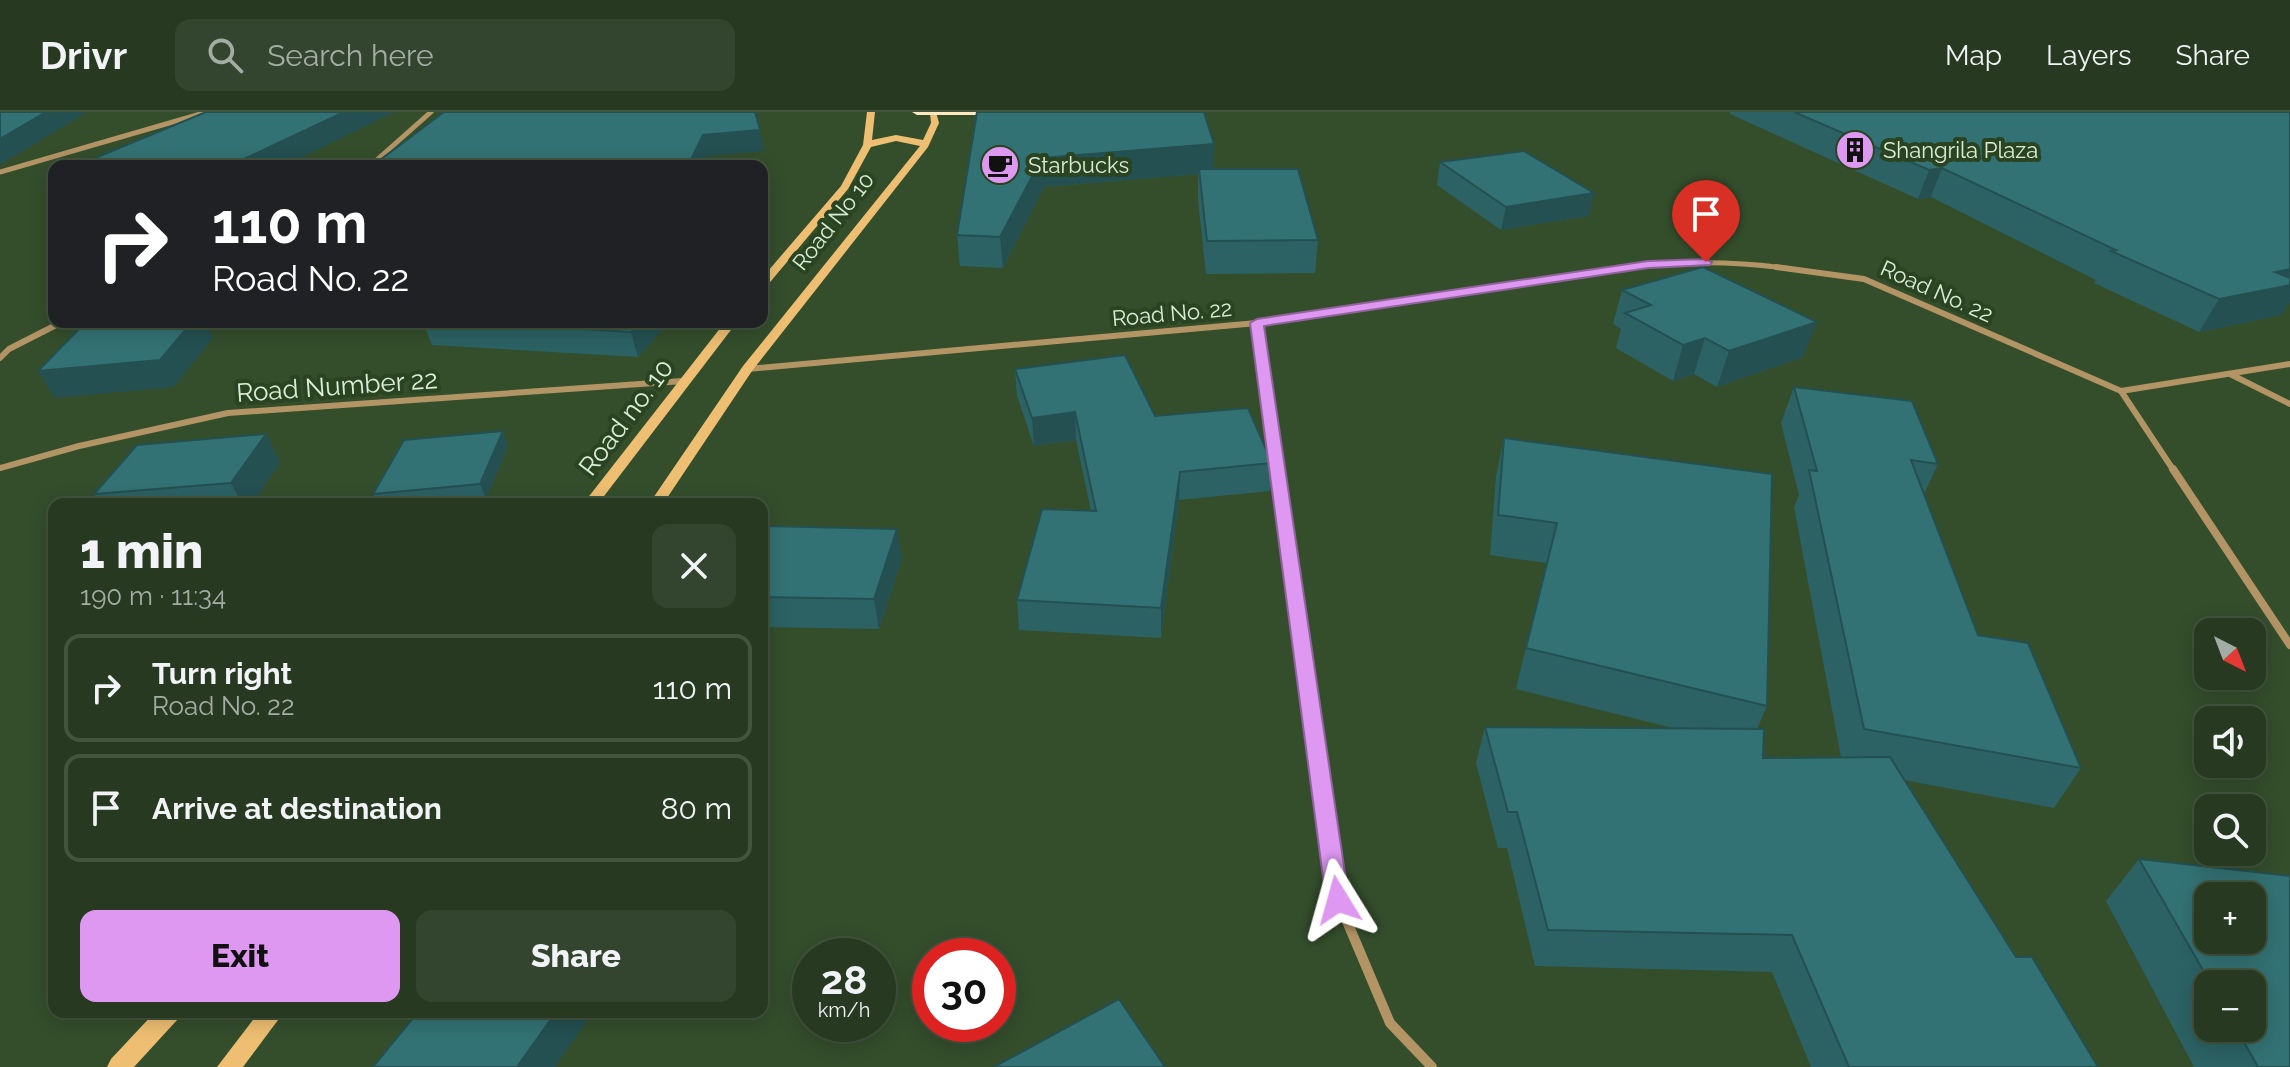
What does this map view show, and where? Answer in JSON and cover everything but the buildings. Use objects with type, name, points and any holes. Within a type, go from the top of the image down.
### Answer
[{"type":"main road","points":[[768,278],[845,187],[867,145],[871,112]]},
{"type":"main road","points":[[917,112],[934,119],[1032,112]]},
{"type":"main road","name":"Road No 10","points":[[660,498],[747,369],[925,145],[934,119]]},
{"type":"main road","points":[[867,145],[897,137],[910,138],[925,145]]},
{"type":"main road","name":"Road no. 10","points":[[595,498],[726,328]]},
{"type":"main road","points":[[119,1067],[164,1018]]},
{"type":"main road","points":[[229,1067],[268,1018]]},
{"type":"street","points":[[0,172],[207,112]]},
{"type":"street","points":[[377,160],[431,112]]},
{"type":"street","name":"Road No. 22","points":[[747,369],[1257,323],[1648,265],[1755,264],[1864,279],[2121,391]]},
{"type":"street","points":[[1257,323],[1338,900],[1390,1023],[1432,1067]]},
{"type":"street","points":[[0,358],[9,349],[50,328]]},
{"type":"street","points":[[2290,364],[2121,391],[2290,645]]},
{"type":"street","points":[[2229,374],[2290,404]]},
{"type":"street","name":"Road Number 22","points":[[0,468],[79,446],[228,413],[683,381]]},
{"type":"place","name":"Shangrila Plaza","points":[[1855,150]]},
{"type":"place","name":"Starbucks","points":[[1000,165]]},
{"type":"route","points":[[1338,900],[1257,323],[1648,265],[1706,262]]}]
